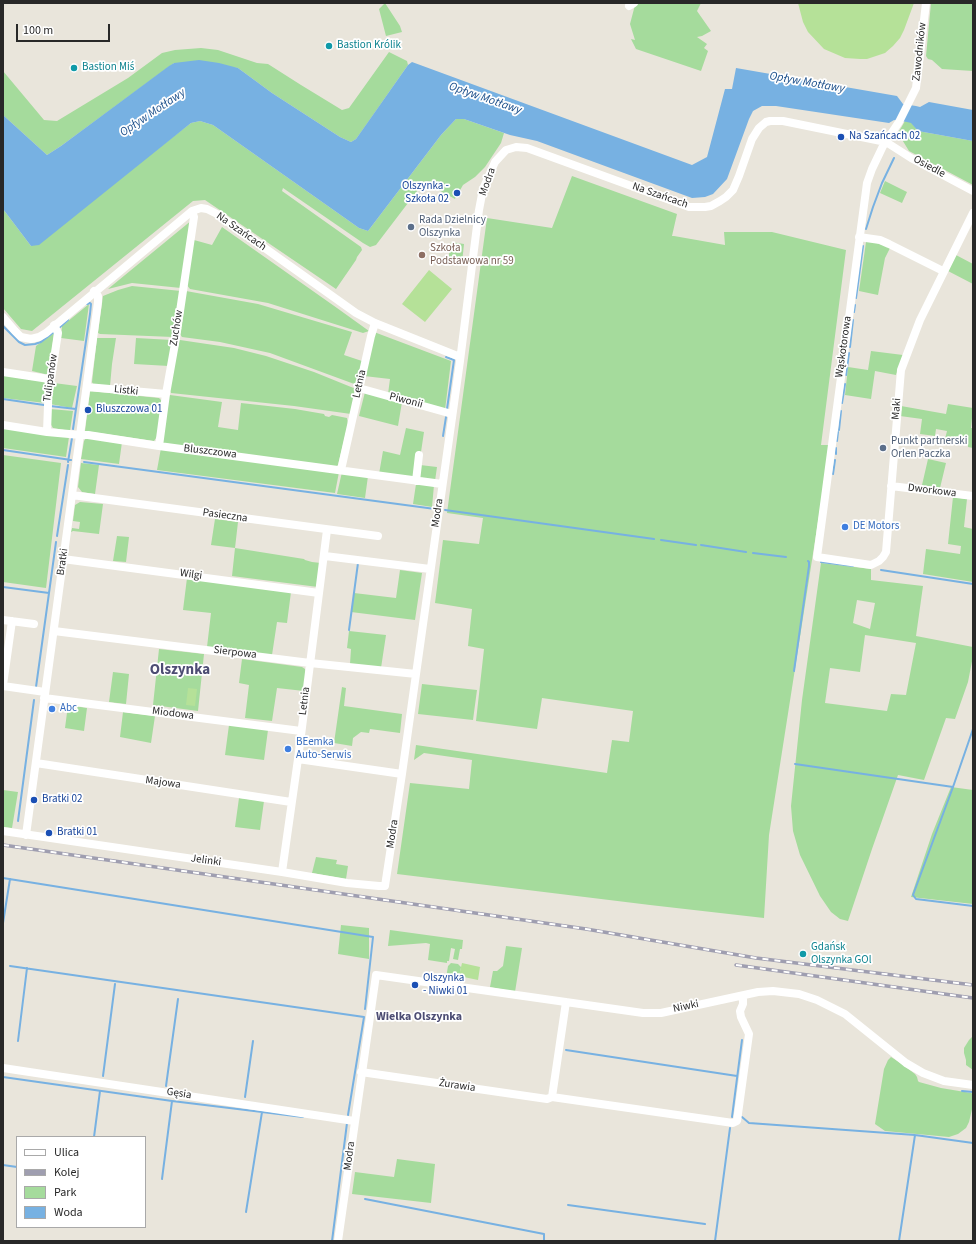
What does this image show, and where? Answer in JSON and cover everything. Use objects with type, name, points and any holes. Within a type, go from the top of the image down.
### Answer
[{"type":"street","name":"Zawodników","points":[[886,142],[915,93],[918,82],[926,3]]},
{"type":"street","name":"Na Szańcach","points":[[509,149],[516,147],[527,148],[696,208],[715,204],[726,197],[733,190],[754,134],[766,122],[773,120],[783,121],[886,142]]},
{"type":"street","name":"Osiedle","points":[[886,142],[910,158],[973,191]]},
{"type":"street","name":"Wąskotorowa","points":[[817,557],[867,183],[872,169],[886,142]]},
{"type":"street","name":"Modra","points":[[386,886],[460,357],[479,210],[483,189],[495,162],[499,156],[509,149]]},
{"type":"street","name":"Na Szańcach","points":[[192,211],[201,208],[217,214],[350,309],[375,323],[460,357]]},
{"type":"street","points":[[3,317],[21,337],[31,339],[39,337],[192,211]]},
{"type":"street","name":"Zuchów","points":[[159,446],[194,218],[192,211]]},
{"type":"street","name":"Maki","points":[[817,557],[871,565],[883,558],[886,552],[901,370],[920,320],[973,212]]},
{"type":"street","points":[[859,237],[880,240],[943,271]]},
{"type":"street","name":"Bratki","points":[[26,835],[98,302],[98,296],[94,291]]},
{"type":"street","name":"Letnia","points":[[341,470],[375,323]]},
{"type":"street","name":"Tulipanów","points":[[47,432],[49,379],[52,372],[58,333],[54,325]]},
{"type":"street","points":[[3,372],[49,379]]},
{"type":"street","name":"Listki","points":[[87,387],[166,394]]},
{"type":"street","name":"Piwonii","points":[[359,388],[452,414]]},
{"type":"street","name":"Bluszczowa","points":[[3,425],[47,432],[88,435],[442,484]]},
{"type":"street","points":[[416,481],[419,455]]},
{"type":"street","name":"Dworkowa","points":[[891,486],[973,496]]},
{"type":"street","name":"Pasieczna","points":[[72,495],[378,536]]},
{"type":"street","name":"Letnia","points":[[282,872],[328,530]]},
{"type":"street","points":[[325,556],[430,569]]},
{"type":"street","name":"Wilgi","points":[[63,559],[319,593]]},
{"type":"street","points":[[3,686],[7,655],[7,620],[34,624]]},
{"type":"street","name":"Sierpowa","points":[[54,631],[310,663],[416,674]]},
{"type":"street","name":"Miodowa","points":[[3,686],[44,695],[301,731]]},
{"type":"street","points":[[298,759],[402,774]]},
{"type":"street","name":"Majowa","points":[[36,763],[291,802]]},
{"type":"street","name":"Jelinki","points":[[3,831],[347,883],[386,886]]},
{"type":"street","name":"Modra","points":[[338,1241],[376,975]]},
{"type":"street","name":"Niwki","points":[[376,975],[653,1014],[758,992],[773,991],[798,994],[817,1000],[845,1014],[906,1063],[923,1073],[944,1081],[973,1085]]},
{"type":"street","name":"Żurawia","points":[[361,1072],[547,1099],[552,1097],[732,1123],[737,1121],[749,1034],[741,1017],[740,1011],[743,1004],[743,996]]},
{"type":"street","points":[[552,1097],[566,1002]]},
{"type":"street","name":"Gęsia","points":[[3,1068],[354,1121]]},
{"type":"green space","points":[[385,3],[400,26],[402,32],[386,36],[379,9]]},
{"type":"green space","points":[[639,3],[701,3],[697,11],[711,31],[697,37],[707,44],[704,48],[708,51],[701,71],[636,49],[631,39],[635,40],[630,24],[635,5]]},
{"type":"green space","points":[[798,3],[914,3],[904,30],[900,38],[893,46],[885,53],[867,59],[860,59],[845,58],[824,49],[808,32],[803,22]]},
{"type":"green space","points":[[931,3],[973,3],[973,71],[942,69],[926,56]]},
{"type":"green space","points":[[201,48],[218,50],[257,63],[268,64],[342,110],[349,108],[389,52],[407,61],[408,65],[356,139],[351,142],[340,137],[272,93],[238,68],[174,63],[47,155],[3,115],[3,71],[44,120],[57,121],[128,78],[162,53],[175,50]]},
{"type":"green space","points":[[456,119],[464,119],[504,133],[501,143],[485,167],[475,177],[463,185],[459,192],[457,191],[455,199],[424,182],[376,245],[370,247],[363,243],[283,188],[282,191],[361,247],[362,250],[336,289],[205,200],[193,201],[32,331],[21,329],[3,308],[3,209],[31,246],[191,123],[200,121],[213,125],[359,228],[368,231],[441,135]]},
{"type":"green space","points":[[905,121],[911,122],[918,131],[973,141],[973,185],[909,151],[898,133]]},
{"type":"green space","points":[[572,176],[677,214],[672,236],[725,245],[724,232],[772,232],[846,250],[821,445],[830,445],[769,835],[764,918],[397,874],[410,783],[469,789],[472,760],[424,753],[414,760],[416,745],[607,773],[612,740],[629,742],[633,711],[542,698],[537,729],[476,721],[484,649],[468,646],[472,609],[435,603],[443,540],[479,544],[483,518],[447,513],[487,218],[552,228]]},
{"type":"green space","points":[[885,181],[907,192],[902,203],[880,193]]},
{"type":"green space","points":[[192,220],[181,288],[132,283],[108,289]]},
{"type":"green space","points":[[222,227],[369,331],[363,333],[268,303],[190,289],[186,284],[194,240],[212,245]]},
{"type":"green space","points":[[867,240],[890,248],[885,258],[878,295],[859,291]]},
{"type":"green space","points":[[451,242],[464,244],[462,263],[448,261]]},
{"type":"green space","points":[[956,255],[973,264],[973,284],[948,271]]},
{"type":"green space","points":[[429,270],[452,289],[425,322],[402,304]]},
{"type":"green space","points":[[132,286],[181,291],[173,337],[98,333],[103,296]]},
{"type":"green space","points":[[186,291],[258,304],[352,332],[344,355],[362,361],[357,385],[270,353],[220,342],[182,337],[179,333]]},
{"type":"green space","points":[[89,304],[84,341],[61,338],[62,326]]},
{"type":"green space","points":[[374,332],[451,361],[445,410],[388,394],[390,379],[364,376]]},
{"type":"green space","points":[[54,333],[49,375],[32,371],[36,346]]},
{"type":"green space","points":[[97,338],[116,338],[110,386],[93,384],[92,382]]},
{"type":"green space","points":[[136,338],[172,340],[169,366],[134,364]]},
{"type":"green space","points":[[180,340],[234,348],[266,356],[314,372],[356,389],[351,414],[294,406],[171,393],[169,389],[178,341]]},
{"type":"green space","points":[[871,351],[903,355],[896,375],[875,371],[871,399],[845,395],[848,367],[868,370]]},
{"type":"green space","points":[[3,374],[42,380],[46,384],[45,403],[3,398]]},
{"type":"green space","points":[[54,383],[77,386],[72,408],[50,404]]},
{"type":"green space","points":[[90,391],[159,398],[164,403],[158,435],[154,441],[85,431]]},
{"type":"green space","points":[[365,392],[402,402],[398,426],[359,416]]},
{"type":"green space","points":[[170,395],[222,402],[218,427],[238,430],[241,403],[295,409],[324,414],[325,416],[329,417],[332,415],[347,418],[348,424],[338,465],[336,467],[162,443],[168,397]]},
{"type":"green space","points":[[948,404],[973,408],[971,428],[973,428],[973,448],[968,447],[968,443],[945,439],[947,431],[936,429],[935,436],[920,434],[922,419],[900,416],[901,406],[946,414]]},
{"type":"green space","points":[[50,409],[73,411],[70,431],[53,428],[50,423]]},
{"type":"green space","points":[[3,428],[69,437],[66,457],[3,448]]},
{"type":"green space","points":[[406,428],[424,432],[421,452],[419,451],[415,479],[379,474],[383,451],[400,455]]},
{"type":"green space","points":[[86,438],[122,442],[119,464],[81,459],[84,441]]},
{"type":"green space","points":[[161,448],[339,472],[335,493],[157,470]]},
{"type":"green space","points":[[3,455],[61,463],[46,588],[3,582]]},
{"type":"green space","points":[[928,459],[946,463],[940,488],[922,485]]},
{"type":"green space","points":[[81,463],[99,465],[95,494],[82,492],[78,487]]},
{"type":"green space","points":[[420,465],[437,467],[435,481],[419,477]]},
{"type":"green space","points":[[342,472],[368,476],[365,498],[337,494]]},
{"type":"green space","points":[[416,484],[434,485],[432,507],[413,504]]},
{"type":"green space","points":[[953,497],[967,499],[964,527],[973,529],[973,582],[923,574],[926,549],[960,554],[961,546],[948,544]]},
{"type":"green space","points":[[80,502],[103,504],[99,534],[71,532],[72,528],[79,529],[80,522],[73,521],[75,505]]},
{"type":"green space","points":[[215,519],[238,522],[235,548],[211,545]]},
{"type":"green space","points":[[117,536],[129,537],[126,562],[113,561]]},
{"type":"green space","points":[[235,548],[321,563],[318,587],[232,576]]},
{"type":"green space","points":[[821,563],[871,569],[871,580],[923,586],[916,636],[973,647],[973,656],[968,682],[955,719],[946,718],[924,780],[898,775],[848,921],[840,919],[831,912],[820,896],[800,855],[793,831],[791,806],[802,700]],"holes":[[[857,600],[875,603],[870,629],[853,623]],[[865,635],[916,643],[906,695],[891,694],[887,711],[825,703],[830,668],[860,672]]]},
{"type":"green space","points":[[400,570],[422,573],[415,620],[351,612],[354,593],[396,598]]},
{"type":"green space","points":[[187,578],[291,592],[287,623],[277,622],[272,655],[207,647],[211,613],[183,610]]},
{"type":"green space","points":[[349,631],[386,635],[381,668],[350,664],[351,649],[347,648]]},
{"type":"green space","points":[[159,649],[204,654],[198,711],[153,705]]},
{"type":"green space","points":[[242,659],[302,667],[306,672],[304,691],[277,688],[272,721],[245,718],[249,685],[239,683]]},
{"type":"green space","points":[[113,672],[129,674],[126,704],[109,702]]},
{"type":"green space","points":[[422,684],[477,690],[473,720],[418,714]]},
{"type":"green space","points":[[342,687],[346,688],[344,706],[402,714],[400,733],[370,729],[369,733],[361,732],[353,738],[352,746],[334,743]]},
{"type":"green space","points":[[188,688],[197,689],[195,706],[186,705]]},
{"type":"green space","points":[[68,705],[87,708],[84,731],[65,728]]},
{"type":"green space","points":[[123,712],[155,716],[151,743],[120,737]]},
{"type":"green space","points":[[229,725],[268,730],[264,760],[225,755]]},
{"type":"green space","points":[[951,787],[973,790],[973,904],[911,897],[932,834]]},
{"type":"green space","points":[[3,790],[18,792],[12,828],[3,827]]},
{"type":"green space","points":[[239,798],[264,801],[260,830],[235,827]]},
{"type":"green space","points":[[316,857],[337,860],[336,864],[348,866],[346,879],[312,873]]},
{"type":"green space","points":[[341,925],[369,928],[369,959],[338,954]]},
{"type":"green space","points":[[390,930],[463,940],[462,949],[460,949],[458,960],[453,959],[455,949],[451,948],[449,961],[447,961],[447,963],[428,960],[430,944],[388,946]]},
{"type":"green space","points":[[506,946],[522,948],[515,992],[490,987],[493,971],[497,971],[503,966]]},
{"type":"green space","points":[[451,963],[458,964],[461,967],[459,977],[455,979],[446,978],[448,966]]},
{"type":"green space","points":[[462,963],[480,967],[478,980],[459,976]]},
{"type":"green space","points":[[973,1036],[973,1070],[966,1065],[964,1048]]},
{"type":"green space","points":[[891,1057],[915,1074],[919,1082],[973,1094],[973,1105],[966,1128],[958,1134],[949,1137],[885,1131],[875,1124],[884,1069]]},
{"type":"green space","points":[[397,1159],[435,1164],[431,1203],[352,1194],[355,1172],[394,1177]]},
{"type":"water","name":"Opływ Motławy","points":[[199,60],[238,68],[272,93],[340,137],[351,142],[356,139],[408,65],[412,62],[692,165],[707,157],[725,89],[732,89],[736,68],[897,96],[903,104],[920,107],[929,102],[973,110],[973,141],[918,131],[911,123],[907,122],[894,120],[889,123],[776,106],[762,106],[753,111],[749,119],[727,179],[713,194],[705,197],[692,198],[537,141],[510,135],[464,119],[456,119],[441,135],[368,231],[359,228],[213,125],[200,121],[191,123],[39,245],[31,246],[3,209],[3,115],[47,155],[169,66],[174,63]]},
{"type":"waterway","points":[[866,229],[882,183],[894,158]]},
{"type":"waterway","points":[[856,298],[863,246]]},
{"type":"waterway","points":[[73,429],[90,314],[91,304],[87,304]]},
{"type":"waterway","points":[[854,312],[855,305]]},
{"type":"waterway","points":[[60,327],[68,320]]},
{"type":"waterway","points":[[850,347],[853,320]]},
{"type":"waterway","points":[[3,326],[19,342],[25,345],[41,342],[54,332]]},
{"type":"waterway","points":[[846,375],[849,353]]},
{"type":"waterway","points":[[446,357],[454,360],[447,409]]},
{"type":"waterway","points":[[842,403],[845,384]]},
{"type":"waterway","points":[[3,399],[44,405]]},
{"type":"waterway","points":[[50,406],[76,409]]},
{"type":"waterway","points":[[839,430],[841,411]]},
{"type":"waterway","points":[[443,436],[446,417]]},
{"type":"waterway","points":[[837,441],[838,432]]},
{"type":"waterway","points":[[68,462],[72,438]]},
{"type":"waterway","points":[[836,448],[836,454]]},
{"type":"waterway","points":[[3,450],[71,460]]},
{"type":"waterway","points":[[833,474],[835,460]]},
{"type":"waterway","points":[[84,462],[435,509]]},
{"type":"waterway","points":[[57,536],[68,465]]},
{"type":"waterway","points":[[445,510],[654,539]]},
{"type":"waterway","points":[[661,540],[696,545]]},
{"type":"waterway","points":[[3,587],[49,593],[56,542]]},
{"type":"waterway","points":[[701,545],[746,552]]},
{"type":"waterway","points":[[753,553],[786,557]]},
{"type":"waterway","points":[[794,671],[809,566],[808,561]]},
{"type":"waterway","points":[[821,562],[853,566]]},
{"type":"waterway","points":[[349,630],[358,563]]},
{"type":"waterway","points":[[881,570],[973,584]]},
{"type":"waterway","points":[[36,687],[49,593]]},
{"type":"waterway","points":[[18,821],[34,700]]},
{"type":"waterway","points":[[973,729],[913,895],[916,899],[973,906]]},
{"type":"waterway","points":[[795,764],[953,787]]},
{"type":"waterway","points":[[3,878],[373,937],[365,1009]]},
{"type":"waterway","points":[[3,923],[10,879]]},
{"type":"waterway","points":[[10,966],[364,1017],[348,1115]]},
{"type":"waterway","points":[[18,1041],[27,968]]},
{"type":"waterway","points":[[103,1076],[115,984]]},
{"type":"waterway","points":[[166,1086],[178,999]]},
{"type":"waterway","points":[[732,1117],[742,1040]]},
{"type":"waterway","points":[[245,1097],[253,1041]]},
{"type":"waterway","points":[[566,1050],[737,1076]]},
{"type":"waterway","points":[[3,1077],[172,1101],[303,1117]]},
{"type":"waterway","points":[[94,1136],[100,1091]]},
{"type":"waterway","points":[[962,1091],[973,1092]]},
{"type":"waterway","points":[[162,1179],[172,1101]]},
{"type":"waterway","points":[[246,1212],[262,1112]]},
{"type":"waterway","points":[[742,1117],[749,1123],[915,1135],[973,1143]]},
{"type":"waterway","points":[[332,1241],[347,1123]]},
{"type":"waterway","points":[[715,1241],[730,1128]]},
{"type":"waterway","points":[[899,1241],[915,1135]]},
{"type":"waterway","points":[[3,1165],[16,1167]]},
{"type":"waterway","points":[[365,1199],[544,1234],[544,1241]]},
{"type":"waterway","points":[[568,1205],[705,1224]]},
{"type":"railway","points":[[3,845],[586,929],[756,958],[973,985]]},
{"type":"railway","points":[[736,965],[973,998]]},
{"type":"place","name":"Bastion Królik","points":[[329,46]]},
{"type":"place","name":"Bastion Miś","points":[[74,68]]},
{"type":"place","name":"Na Szańcach 02","points":[[841,137]]},
{"type":"place","name":"Olszynka - Szkoła 02","points":[[457,193]]},
{"type":"place","name":"Rada Dzielnicy Olszynka","points":[[411,227]]},
{"type":"place","name":"Szkoła Podstawowa nr 59","points":[[422,255]]},
{"type":"place","name":"Bluszczowa 01","points":[[88,410]]},
{"type":"place","name":"Punkt partnerski Orlen Paczka","points":[[883,448]]},
{"type":"place","name":"DE Motors","points":[[845,527]]},
{"type":"place","name":"Abc","points":[[52,709]]},
{"type":"place","name":"BEemka Auto-Serwis","points":[[288,749]]},
{"type":"place","name":"Bratki 02","points":[[34,800]]},
{"type":"place","name":"Bratki 01","points":[[49,833]]},
{"type":"place","name":"Gdańsk Olszynka GOl","points":[[803,954]]},
{"type":"place","name":"Olszynka - Niwki 01","points":[[415,985]]},
{"type":"district","name":"Olszynka","points":[[180,671]]},
{"type":"district","name":"Wielka Olszynka","points":[[419,1017]]}]
